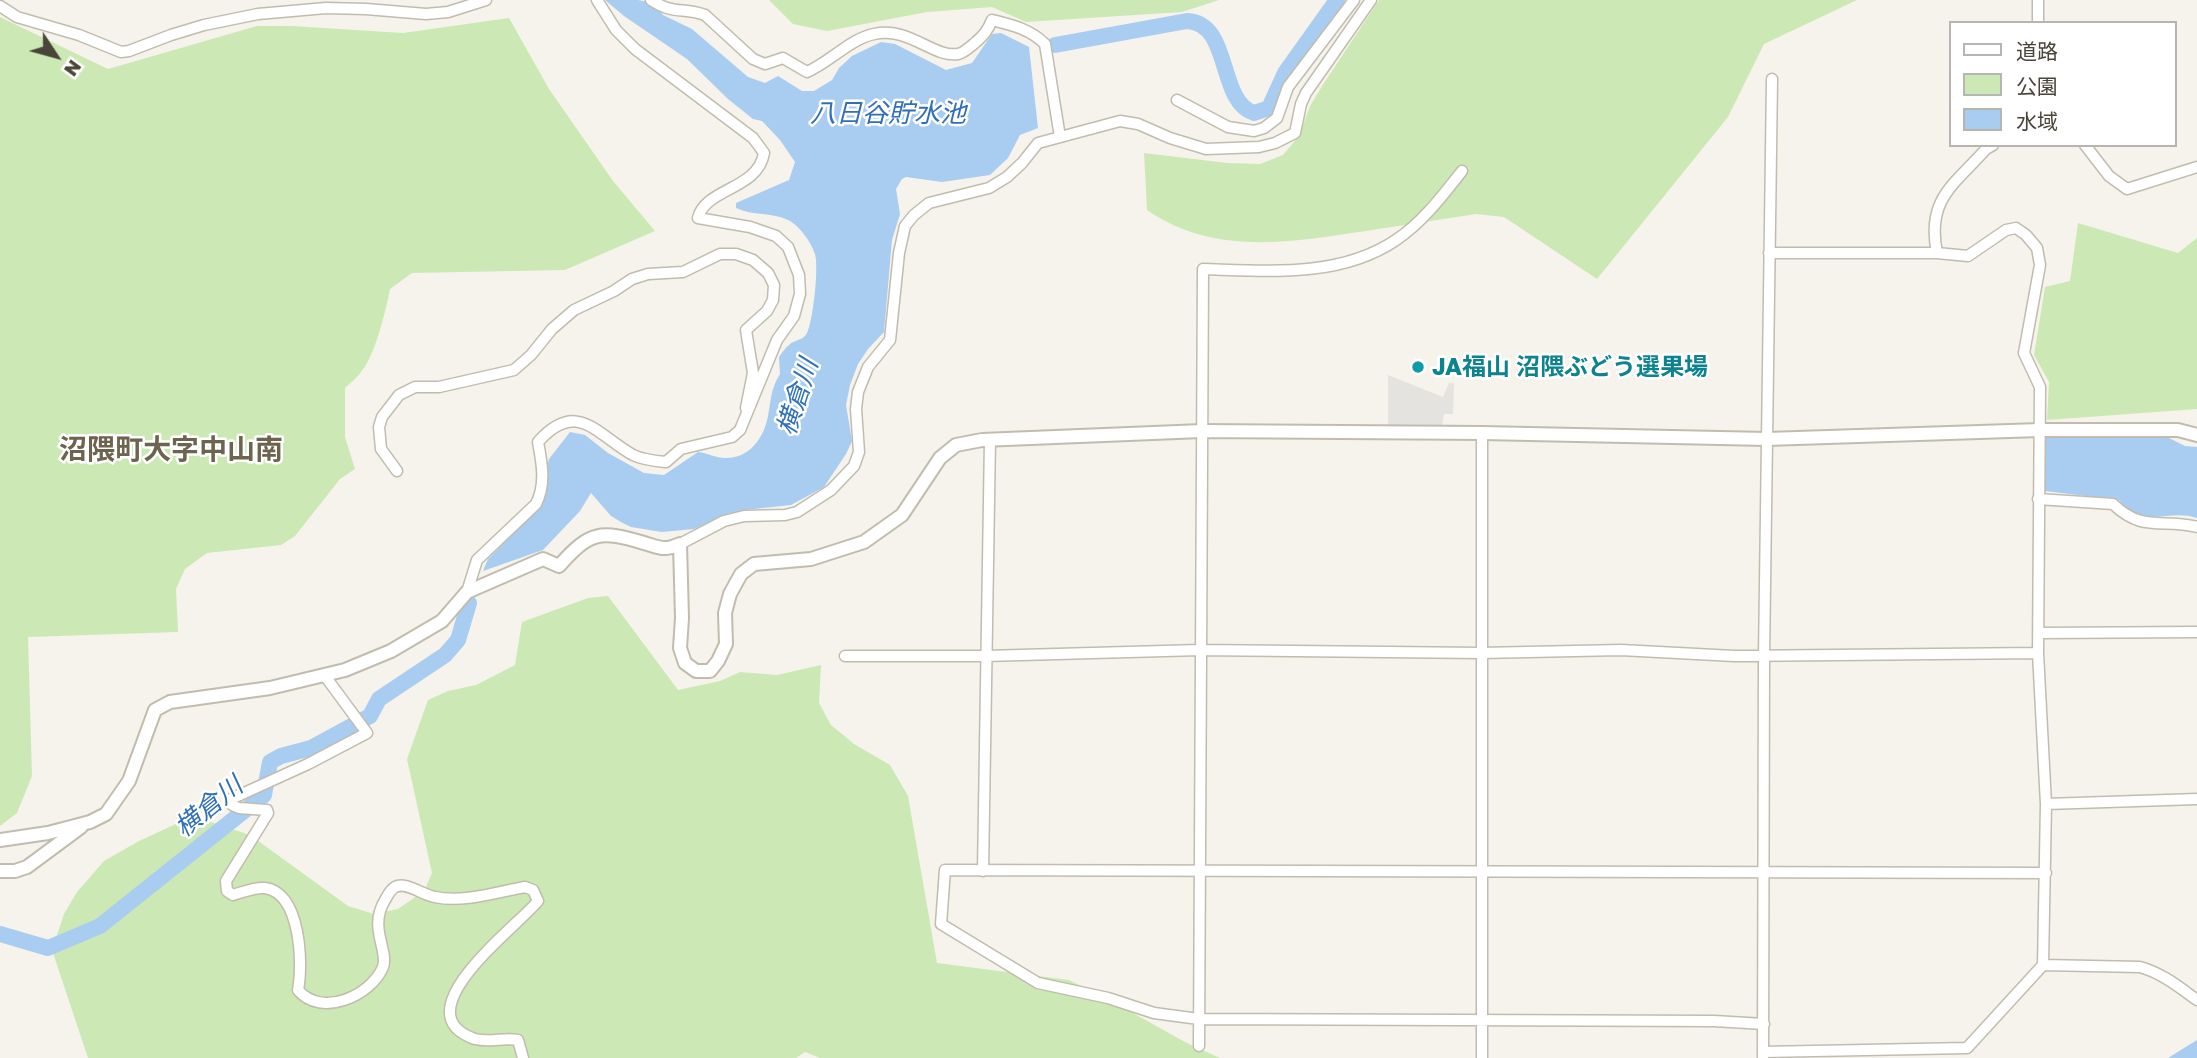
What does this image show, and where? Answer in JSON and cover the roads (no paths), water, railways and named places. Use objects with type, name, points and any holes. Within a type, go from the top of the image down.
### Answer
[{"type":"street","points":[[0,6],[17,17],[79,35],[121,52],[204,25],[258,14],[326,8],[426,14],[448,12],[486,0]]},
{"type":"street","points":[[0,840],[48,833],[86,823],[106,814],[129,781],[155,710],[170,702],[270,688],[325,676],[391,650],[442,621],[467,592],[477,560],[536,504],[541,494],[543,468],[538,442],[552,426],[573,421],[596,428],[635,457],[666,462],[681,449],[732,437],[744,422],[777,340],[794,316],[800,294],[799,275],[788,247],[776,236],[698,218],[702,209],[714,199],[754,175],[762,164],[764,153],[753,138],[635,49],[616,30],[597,0]]},
{"type":"street","points":[[651,0],[673,11],[705,15],[753,59],[765,64],[783,58],[807,72],[822,66],[872,34],[889,32],[906,35],[938,50],[958,54],[970,48],[988,31],[992,20],[1019,27],[1045,44],[1060,137]]},
{"type":"street","points":[[1177,100],[1228,127],[1254,131],[1264,128],[1277,118],[1295,75],[1354,0]]},
{"type":"street","points":[[467,592],[543,559],[559,566],[590,537],[604,534],[667,550],[724,521],[744,516],[785,516],[797,512],[831,490],[854,466],[859,452],[856,409],[858,392],[868,367],[890,340],[899,253],[905,226],[914,215],[929,204],[989,188],[1007,177],[1038,143],[1120,121],[1138,124],[1206,149],[1259,147],[1275,143],[1294,133],[1306,93],[1371,0]]},
{"type":"street","points":[[2038,1],[2038,21]]},
{"type":"street","points":[[1769,253],[1937,253],[1968,257],[2006,230],[2016,228],[2026,235],[2036,248],[2040,265],[2024,353],[2040,387],[2038,653],[2046,804],[2043,965],[1967,1048],[1763,1055],[1762,872],[1769,253],[1772,79]]},
{"type":"street","points":[[1937,253],[1934,239],[1938,202],[1949,187],[1990,147]]},
{"type":"street","points":[[2087,147],[2109,176],[2127,189],[2197,167]]},
{"type":"street","points":[[1199,1046],[1203,269],[1269,271],[1324,267],[1353,261],[1398,239],[1419,221],[1462,170]]},
{"type":"street","points":[[397,471],[381,449],[379,427],[382,417],[399,395],[415,387],[439,387],[514,370],[531,355],[552,329],[574,310],[632,279],[648,274],[683,272],[720,254],[736,254],[753,260],[768,273],[774,285],[773,300],[767,311],[746,330],[753,373],[744,422]]},
{"type":"street","points":[[680,544],[680,648],[685,663],[696,671],[710,671],[726,644],[725,613],[730,594],[741,573],[754,564],[811,559],[864,542],[902,515],[940,458],[956,445],[990,439],[1202,431],[1767,439],[2040,430],[2178,430],[2197,435]]},
{"type":"street","points":[[1482,433],[1482,1058]]},
{"type":"street","points":[[983,871],[990,439]]},
{"type":"street","points":[[2038,499],[2113,504],[2124,515],[2141,522],[2197,527]]},
{"type":"street","points":[[2040,633],[2197,632]]},
{"type":"street","points":[[845,656],[985,656],[1200,650],[1481,653],[1620,650],[1764,656],[2038,653]]},
{"type":"street","points":[[325,676],[367,733],[308,764],[231,799],[232,805],[239,808],[267,810],[268,813],[226,881],[227,891],[233,895],[263,888],[283,899],[298,930],[298,990],[312,1000],[331,1002],[351,998],[365,991],[383,967],[378,918],[390,891],[396,886],[402,885],[437,898],[472,897],[525,887],[533,890],[538,901],[462,978],[450,1003],[450,1014],[456,1026],[464,1033],[486,1041],[518,1040],[523,1058]]},
{"type":"street","points":[[2046,804],[2197,799]]},
{"type":"street","points":[[0,871],[15,871],[27,867],[86,823]]},
{"type":"street","points":[[1764,1024],[1714,1021],[1199,1019],[1154,1013],[1108,998],[1038,983],[942,925],[945,870],[2046,873]]},
{"type":"street","points":[[2043,965],[2140,967],[2163,976],[2197,1000]]},
{"type":"water","name":"八日谷貯水池","points":[[605,0],[653,3],[663,15],[692,29],[748,77],[765,83],[778,76],[802,91],[814,91],[832,80],[839,68],[852,56],[881,42],[895,44],[946,70],[972,63],[992,34],[1001,33],[1029,47],[1038,128],[1020,135],[1008,158],[990,175],[942,182],[906,177],[896,189],[900,214],[892,240],[884,332],[858,364],[846,405],[852,441],[824,487],[791,505],[745,510],[694,529],[662,532],[631,527],[621,522],[611,516],[591,493],[580,511],[543,550],[483,571],[488,559],[543,504],[549,459],[570,432],[585,435],[608,453],[644,473],[664,475],[698,452],[725,458],[748,451],[759,439],[766,424],[773,389],[780,374],[779,357],[791,343],[805,336],[809,327],[816,282],[816,261],[808,239],[788,220],[736,208],[736,203],[789,180],[795,162],[780,140],[762,121],[753,119],[687,59]]},
{"type":"water","points":[[2045,438],[2169,438],[2185,446],[2197,447],[2197,518],[2176,515],[2147,517],[2128,509],[2119,500],[2045,491]]},
{"type":"water","points":[[2197,1040],[2197,1058],[2168,1058]]},
{"type":"waterway","name":"横倉川","points":[[1055,45],[1187,21],[1201,25],[1218,48],[1234,94],[1242,106],[1254,113],[1269,108],[1285,73],[1337,0]]},
{"type":"waterway","name":"横倉川","points":[[0,934],[48,948],[100,926],[264,795],[270,762],[281,756],[311,748],[370,716],[379,699],[445,655],[458,640],[469,603]]},
{"type":"place","name":"JA福山 沼隈ぶどう選果場","points":[[1418,367]]},
{"type":"district","name":"沼隈町大字中山南","points":[[171,450]]}]
